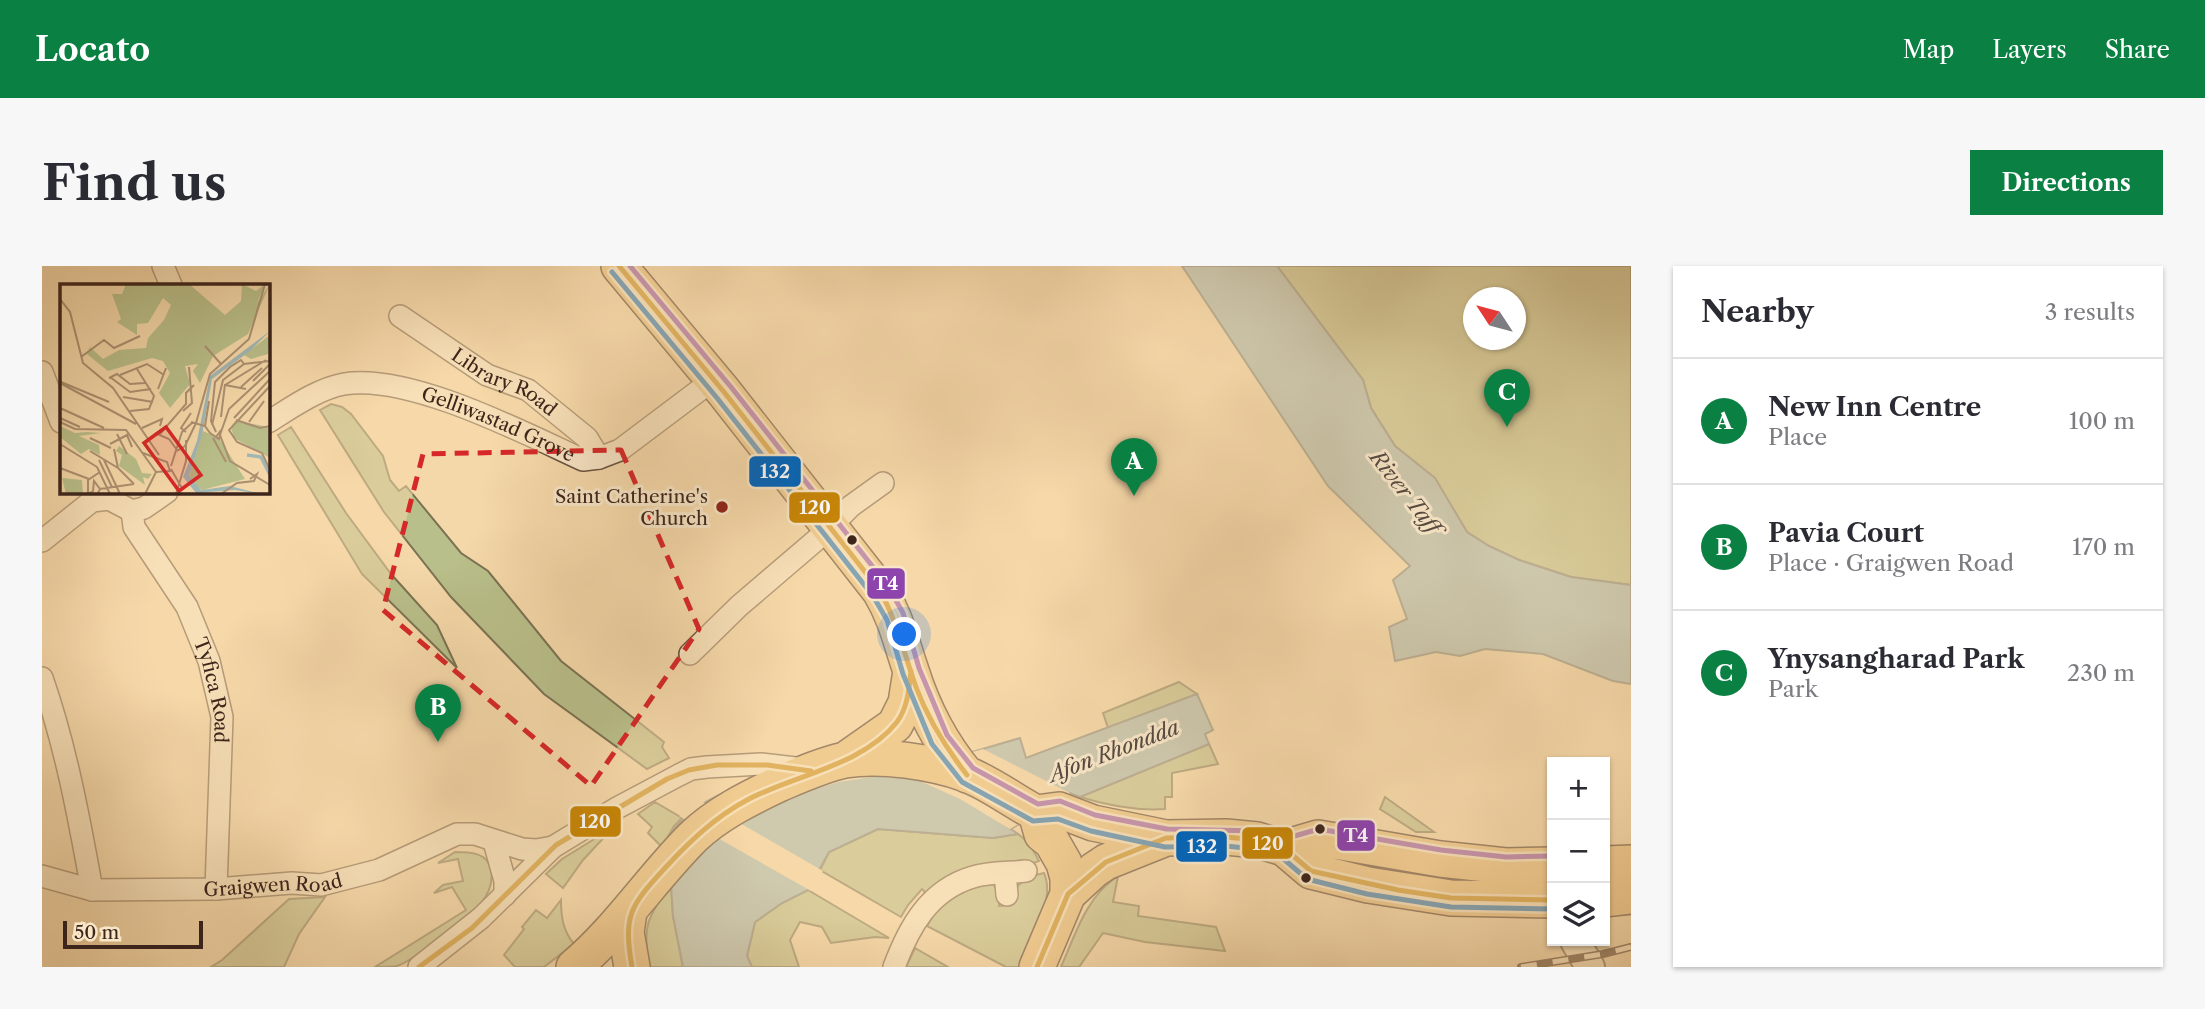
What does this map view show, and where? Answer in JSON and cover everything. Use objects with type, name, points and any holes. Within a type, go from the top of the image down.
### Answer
[{"type":"main road","points":[[619,266],[880,591],[895,616],[911,671],[939,739],[960,766],[1036,814],[1042,834],[1052,842],[1068,878],[1068,894],[1037,967]]},
{"type":"main road","points":[[853,755],[883,735],[902,715],[911,671]]},
{"type":"main road","points":[[585,957],[629,912],[699,831],[799,768],[853,755],[960,766]]},
{"type":"main road","points":[[1036,814],[1059,810],[1093,822],[1166,838],[1257,840],[1284,848],[1311,871],[1368,885],[1451,898],[1547,903]]},
{"type":"main road","points":[[1068,894],[1106,862],[1166,838]]},
{"type":"main road","points":[[1284,848],[1318,838],[1429,858],[1506,866],[1547,865]]},
{"type":"main road","points":[[1610,864],[1631,863]]},
{"type":"main road","points":[[1610,899],[1631,896]]},
{"type":"main road","points":[[629,912],[626,932],[632,967]]},
{"type":"street","points":[[163,266],[171,284]]},
{"type":"street","name":"Library Road","points":[[400,316],[487,375],[528,390],[587,438],[599,458]]},
{"type":"street","points":[[42,372],[60,419]]},
{"type":"street","name":"Gelliwastad Grove","points":[[270,421],[323,391],[343,384],[361,383],[398,388],[442,400],[488,417],[583,460],[599,458],[620,450],[713,380]]},
{"type":"street","points":[[690,654],[739,606],[852,506],[883,483]]},
{"type":"street","points":[[42,541],[92,501],[106,495],[132,511],[144,508],[164,494]]},
{"type":"street","name":"Tyfica Road","points":[[132,511],[134,527],[187,607],[209,661],[222,717],[216,889]]},
{"type":"street","points":[[42,678],[58,725],[73,786],[92,890]]},
{"type":"street","points":[[419,967],[456,940],[553,847],[617,808],[691,769],[761,764],[799,768]]},
{"type":"street","name":"Graigwen Road","points":[[42,876],[92,890],[216,889],[292,883],[321,885],[379,870],[457,834],[475,834],[494,842],[536,850],[553,847]]},
{"type":"street","points":[[494,842],[505,881],[505,895]]},
{"type":"street","points":[[1506,866],[1547,902]]},
{"type":"street","points":[[894,967],[923,909],[950,887],[974,876],[1026,871]]},
{"type":"street","points":[[1004,873],[1007,895]]},
{"type":"street","points":[[1578,946],[1590,967]]},
{"type":"highlighted area","points":[[621,450],[699,629],[591,786],[383,610],[423,454]]},
{"type":"green space","points":[[1277,266],[1631,266],[1631,585],[1571,577],[1519,560],[1467,532],[1435,479],[1395,446],[1371,408],[1363,380]]},
{"type":"green space","points":[[331,404],[342,407],[351,414],[383,456],[390,480],[399,491],[406,486],[461,553],[488,571],[561,661],[664,742],[662,747],[669,758],[647,769],[544,694],[451,597],[384,512],[320,410]]},
{"type":"green space","points":[[291,427],[346,513],[391,574],[437,625],[457,668],[362,574],[278,435]]},
{"type":"green space","points":[[1179,682],[1197,694],[1108,728],[1103,713]]},
{"type":"green space","points":[[1209,744],[1218,764],[1172,773],[1172,797],[1165,797],[1165,809],[1122,807],[1080,797]]},
{"type":"green space","points":[[1385,797],[1434,832],[1416,832],[1380,809]]},
{"type":"green space","points":[[655,802],[682,818],[662,847],[648,833],[652,827],[638,814]]},
{"type":"green space","points":[[878,829],[993,838],[1018,834],[1029,843],[1039,861],[916,905],[925,892],[922,889],[901,917],[820,870],[829,852]]},
{"type":"green space","points":[[609,830],[563,888],[546,874],[562,859]]},
{"type":"green space","points":[[455,852],[477,854],[489,863],[491,881],[483,901],[466,918],[408,961],[397,966],[375,967],[466,910],[452,887],[434,893],[443,885],[463,881],[458,859],[438,863]]},
{"type":"green space","points":[[1044,873],[1047,883],[1045,908],[1020,967],[1006,967],[927,926],[946,900],[963,888],[983,883],[994,885],[999,896],[999,906],[1011,905],[1014,892],[1021,883]]},
{"type":"green space","points":[[1118,876],[1113,902],[1139,906],[1138,916],[1216,927],[1225,951],[1145,942],[1103,933],[1079,967],[1061,967],[1090,905]]},
{"type":"green space","points":[[671,885],[673,916],[683,967],[650,967],[646,941],[648,923]]},
{"type":"green space","points":[[808,890],[889,938],[875,937],[831,943],[822,927],[800,922],[790,940],[799,967],[752,967],[747,956],[755,922],[782,903]]},
{"type":"green space","points":[[325,897],[299,934],[284,967],[211,967],[289,899]]},
{"type":"green space","points":[[561,900],[563,924],[574,944],[544,967],[515,967],[504,955],[524,929],[522,927],[536,910],[547,918]]},
{"type":"green space","points":[[915,948],[948,967],[906,967]]},
{"type":"water","name":"River Taff","points":[[1182,266],[1277,266],[1363,380],[1371,408],[1395,446],[1435,478],[1467,532],[1519,560],[1571,577],[1631,585],[1631,684],[1613,681],[1543,654],[1485,649],[1460,656],[1436,652],[1395,661],[1389,627],[1407,619],[1393,580],[1410,566],[1328,486]]},
{"type":"water","name":"Afon Rhondda","points":[[1197,694],[1213,730],[1205,734],[1209,744],[1080,797],[1070,793],[1011,829],[1018,834],[993,838],[878,829],[829,852],[808,890],[782,903],[755,922],[747,956],[752,967],[683,967],[673,916],[671,885],[662,847],[683,819],[708,800],[730,790],[945,760],[1020,738],[1026,758]]},
{"type":"pier","points":[[983,749],[1070,793],[1010,829],[960,799],[913,778],[872,777],[839,782],[778,799],[738,822],[823,871],[811,891],[679,816],[701,801],[708,805],[723,794],[945,760]]},
{"type":"railway","points":[[1521,967],[1631,947]]},
{"type":"transit line","name":"120","points":[[619,266],[724,392],[880,591],[896,626],[926,710],[967,775]]},
{"type":"transit line","name":"T4","points":[[630,266],[731,387],[888,586],[903,613],[919,668],[947,735],[973,768],[1038,804],[1060,801],[1095,815],[1167,829],[1258,831],[1284,839],[1319,829],[1441,850],[1506,857],[1547,856]]},
{"type":"transit line","name":"132","points":[[612,272],[717,398],[873,596],[887,620],[903,674],[932,744],[962,782],[1033,821],[1058,819],[1091,831],[1165,847],[1226,846],[1255,849],[1280,856],[1307,879],[1367,894],[1451,907],[1547,909]]},
{"type":"transit line","name":"120","points":[[632,967],[628,935],[632,912],[644,892],[674,858],[724,814],[747,800],[847,759],[882,737],[897,722],[904,710],[911,671]]},
{"type":"transit line","name":"120","points":[[419,967],[472,928],[556,845],[667,779],[689,770],[717,765],[767,765],[811,771]]},
{"type":"transit line","name":"120","points":[[1037,967],[1068,894],[1106,862],[1166,838],[1226,837],[1257,840],[1284,848],[1311,871],[1398,890],[1451,898],[1547,900]]},
{"type":"place","name":"Ynysangharad Park","points":[[1507,427]]},
{"type":"place","name":"New Inn Centre","points":[[1134,496]]},
{"type":"place","name":"Saint Catherine's Church","points":[[722,507]]},
{"type":"place","name":"Pavia Court","points":[[438,742]]}]
